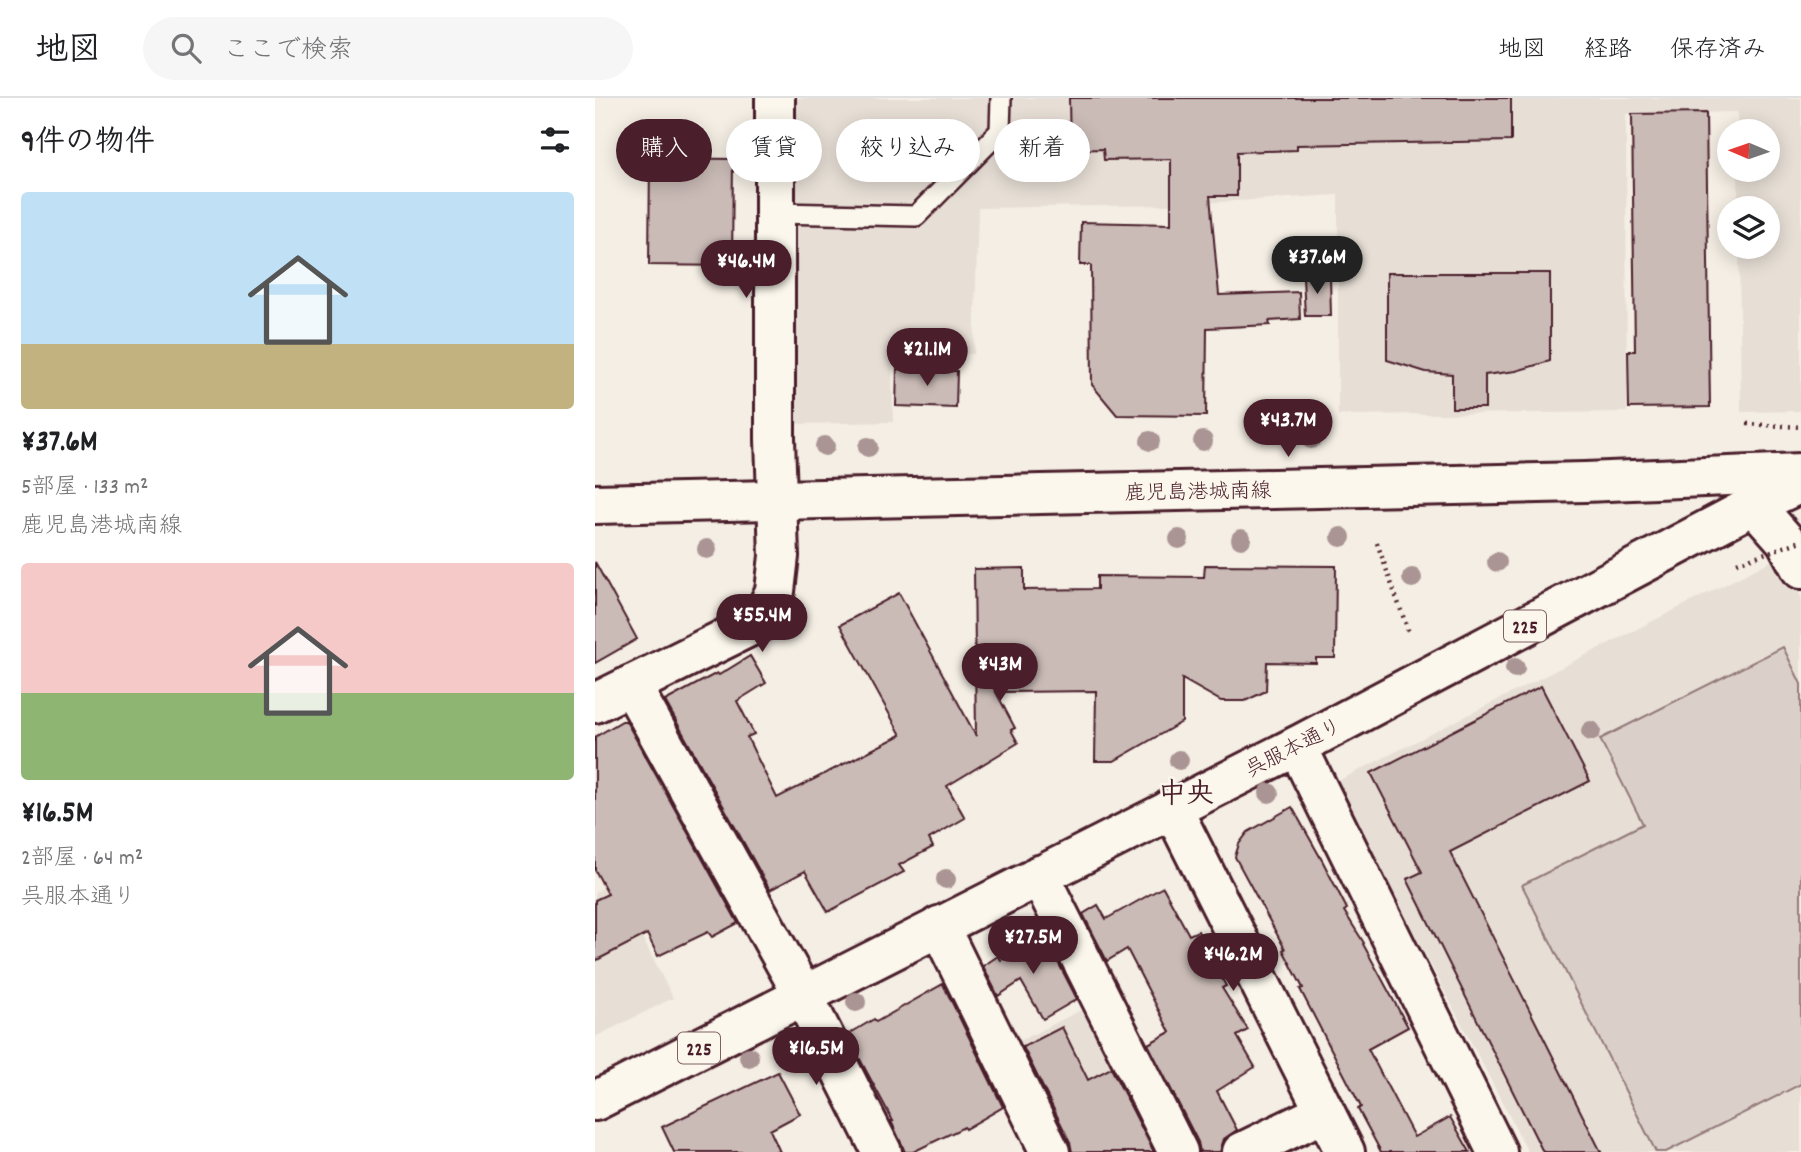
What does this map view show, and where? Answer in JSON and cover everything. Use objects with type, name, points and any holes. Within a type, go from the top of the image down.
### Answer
[{"type":"main road","points":[[595,703],[761,621],[775,591],[779,556],[776,501],[775,98]]},
{"type":"main road","name":"鹿児島港城南線","points":[[595,503],[1585,482],[1801,473]]},
{"type":"main road","name":"呉服本通り","points":[[595,1101],[1297,746],[1754,505],[1801,483]]},
{"type":"main road","points":[[1754,505],[1786,541],[1801,569]]},
{"type":"main road","points":[[631,685],[803,995],[882,1152]]},
{"type":"main road","points":[[1297,746],[1497,1152]]},
{"type":"main road","points":[[1172,808],[1345,1152]]},
{"type":"main road","points":[[1039,875],[1178,1152]]},
{"type":"main road","points":[[939,926],[1050,1152]]},
{"type":"main road","points":[[1242,1152],[1325,1112]]},
{"type":"lane","points":[[776,213],[916,216],[1000,131],[1001,98]]},
{"type":"path","points":[[1747,424],[1801,427]]},
{"type":"path","points":[[1737,563],[1801,541]]},
{"type":"path","points":[[1377,544],[1409,633]]},
{"type":"shaded area","points":[[793,98],[1801,98],[1801,411],[1741,412],[1739,259],[1780,259],[1780,196],[1738,196],[1738,182],[1780,182],[1780,119],[1737,119],[1737,112],[1626,114],[1627,412],[1338,415],[1338,195],[1167,205],[978,208],[974,354],[892,352],[893,422],[794,424],[793,182],[822,182],[822,119],[793,119]]},
{"type":"shaded area","points":[[1781,556],[1801,597],[1801,1152],[1528,1152],[1336,782]]},
{"type":"shaded area","points":[[1783,647],[1801,684],[1801,1084],[1666,1152],[1656,1152],[1522,885],[1643,824],[1600,739]]},
{"type":"shaded area","points":[[614,882],[673,998],[595,1037],[595,892]]},
{"type":"shaded area","points":[[1093,1004],[1142,1103],[1056,1147],[1006,1048]]},
{"type":"building","points":[[1069,98],[1511,98],[1511,141],[1297,145],[1297,150],[1237,152],[1237,196],[1210,196],[1219,295],[1299,292],[1300,319],[1269,321],[1270,325],[1207,328],[1206,416],[1117,415],[1092,385],[1091,265],[1080,265],[1081,222],[1171,224],[1171,159],[1104,160],[1103,149],[1090,149],[1090,119],[1069,119]]},
{"type":"building","points":[[1706,113],[1710,407],[1629,408],[1628,351],[1635,351],[1632,114]]},
{"type":"building","points":[[712,159],[726,159],[726,182],[733,182],[732,266],[649,265],[650,182],[712,182]]},
{"type":"building","points":[[1387,273],[1550,273],[1550,361],[1516,371],[1485,375],[1485,408],[1452,408],[1452,374],[1426,372],[1387,360]]},
{"type":"building","points":[[1303,277],[1330,277],[1331,316],[1305,316]]},
{"type":"building","points":[[897,369],[957,371],[956,408],[896,406]]},
{"type":"building","points":[[595,562],[637,639],[595,663]]},
{"type":"building","points":[[1205,565],[1336,566],[1335,658],[1316,658],[1316,663],[1267,662],[1266,691],[1245,701],[1221,701],[1182,679],[1182,722],[1114,761],[1095,761],[1096,691],[996,692],[1015,728],[1011,730],[1018,743],[947,786],[965,818],[929,839],[933,847],[899,865],[904,872],[828,912],[805,871],[770,890],[665,701],[717,673],[719,675],[750,656],[766,683],[737,701],[754,734],[747,737],[777,798],[901,735],[840,625],[899,593],[976,736],[974,569],[1024,568],[1024,590],[1097,589],[1097,576],[1204,577]]},
{"type":"building","points":[[1541,686],[1590,781],[1450,852],[1601,1152],[1543,1152],[1407,879],[1422,872],[1371,773]]},
{"type":"building","points":[[626,721],[738,923],[712,937],[708,932],[658,956],[647,934],[595,961],[595,900],[608,894],[595,870],[595,737]]},
{"type":"building","points":[[1292,807],[1347,909],[1344,911],[1408,1027],[1368,1049],[1414,1137],[1450,1117],[1470,1152],[1381,1152],[1358,1109],[1361,1107],[1300,989],[1303,988],[1283,950],[1285,949],[1235,857],[1239,844],[1248,832]]},
{"type":"building","points":[[1163,887],[1189,935],[1198,931],[1226,986],[1222,988],[1248,1030],[1237,1036],[1255,1067],[1217,1091],[1237,1130],[1224,1139],[1220,1152],[1200,1152],[1198,1142],[1148,1044],[1170,1032],[1127,949],[1107,961],[1083,914],[1098,905],[1106,919]]},
{"type":"building","points":[[1044,935],[1077,999],[1043,1019],[1021,981],[998,996],[983,966],[998,956],[1001,960]]},
{"type":"building","points":[[943,984],[1003,1107],[965,1129],[964,1127],[913,1152],[905,1152],[893,1121],[847,1035],[874,1019],[876,1022]]},
{"type":"building","points":[[1062,1027],[1088,1080],[1111,1068],[1154,1152],[1072,1152],[1070,1142],[1023,1047]]},
{"type":"building","points":[[778,1072],[800,1114],[770,1130],[780,1152],[674,1152],[662,1127]]},
{"type":"district","name":"中央","points":[[1186,792]]}]
